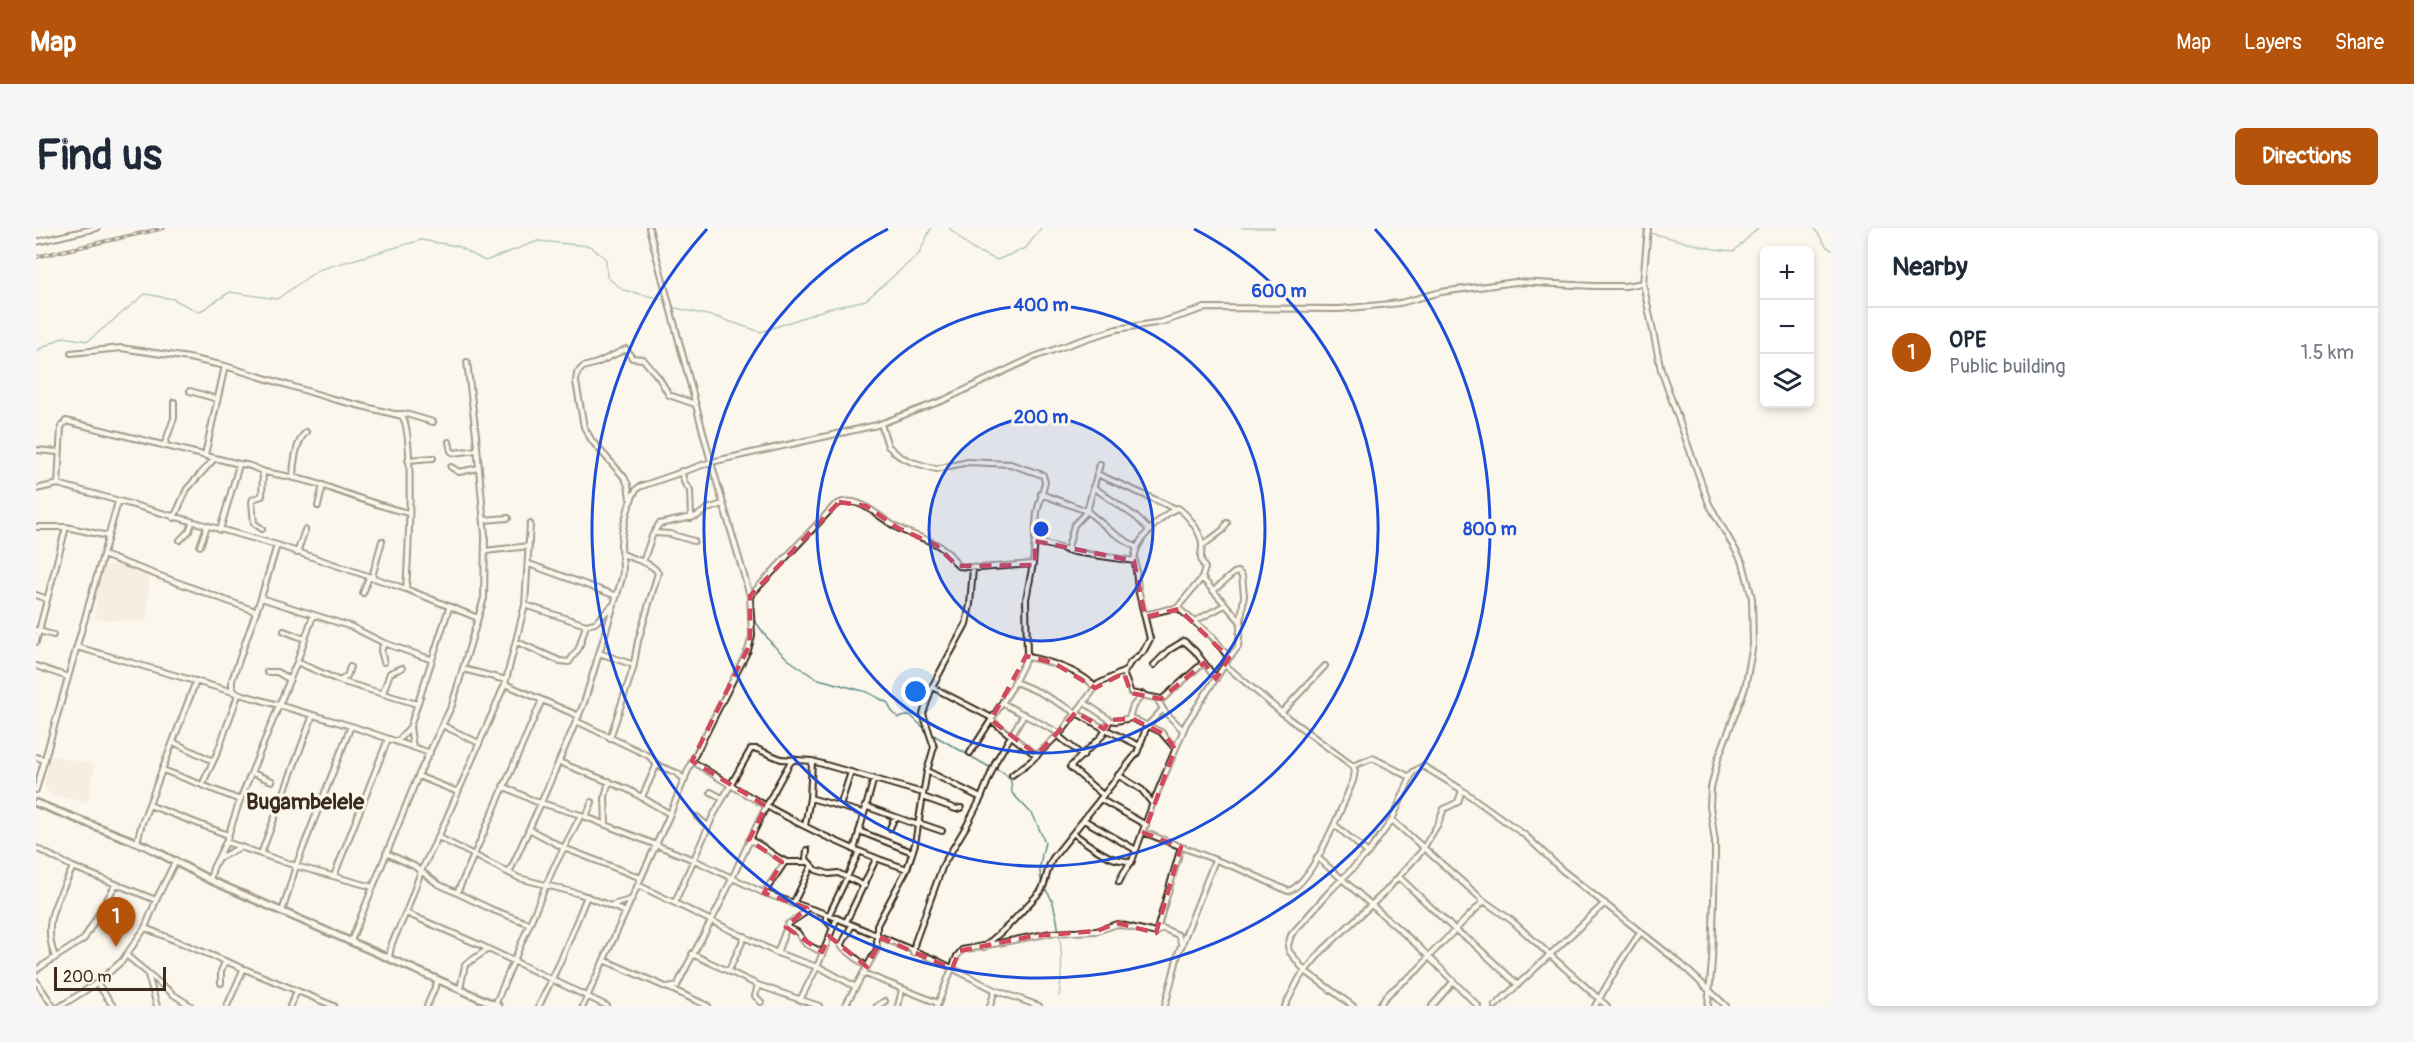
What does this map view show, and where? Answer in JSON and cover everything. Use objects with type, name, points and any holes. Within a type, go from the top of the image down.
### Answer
[{"type":"street","points":[[36,242],[98,228]]},
{"type":"street","points":[[583,1006],[692,760],[750,644],[753,632],[750,596],[695,404],[649,228]]},
{"type":"street","points":[[1648,228],[1643,283],[1661,370],[1708,504],[1743,563],[1752,598],[1753,645],[1745,688],[1718,759],[1711,788],[1710,806],[1715,866],[1708,1006]]},
{"type":"street","points":[[508,873],[579,716],[624,569],[621,543],[630,502],[637,489],[681,471],[711,462],[881,424],[944,400],[1034,357],[1084,339],[1117,329],[1162,322],[1205,308],[1340,309],[1401,303],[1441,292],[1516,282],[1594,286],[1626,286],[1643,283]]},
{"type":"street","points":[[71,353],[103,348],[129,348],[183,356],[225,366],[278,384],[433,422]]},
{"type":"street","points":[[630,502],[628,485],[624,477],[592,441],[584,428],[576,382],[578,371],[586,365],[597,363],[626,349],[632,358],[643,359],[659,378],[669,395],[695,404]]},
{"type":"street","points":[[351,941],[418,776],[444,726],[464,669],[485,592],[484,520],[467,362]]},
{"type":"street","points":[[205,454],[225,366]]},
{"type":"street","points":[[190,392],[217,399]]},
{"type":"street","points":[[164,446],[175,416],[174,402]]},
{"type":"street","points":[[398,415],[405,421],[408,460],[406,589]]},
{"type":"street","points":[[58,484],[61,427],[66,422],[239,464],[250,464],[263,471],[322,485],[408,513]]},
{"type":"street","points":[[881,424],[888,446],[899,456],[912,462],[936,469],[968,462],[1019,466],[1043,475],[1045,480],[1037,512],[1033,564],[1026,599],[1027,657],[1015,682],[970,753]]},
{"type":"street","points":[[293,478],[299,444],[302,435],[306,432]]},
{"type":"street","points":[[449,442],[451,451],[454,453],[477,450]]},
{"type":"street","points":[[36,450],[59,452]]},
{"type":"street","points":[[174,518],[187,489],[215,458]]},
{"type":"street","points":[[408,460],[433,458]]},
{"type":"street","points":[[220,530],[239,464]]},
{"type":"street","points":[[1067,551],[1074,525],[1087,511],[1100,464]]},
{"type":"street","points":[[451,467],[459,472],[479,468]]},
{"type":"street","points":[[262,529],[254,523],[252,502],[253,499],[262,496],[263,471]]},
{"type":"street","points":[[681,471],[685,484],[690,490],[691,518]]},
{"type":"street","points":[[1097,474],[1182,511],[1201,540],[1199,557],[1205,569],[1202,578],[1177,608],[1156,614],[1144,614]]},
{"type":"street","points":[[36,489],[58,484],[277,545],[406,589],[448,608],[478,618]]},
{"type":"street","points":[[318,506],[322,485]]},
{"type":"street","points":[[1094,487],[1136,517],[1150,531]]},
{"type":"street","points":[[1041,494],[1087,511],[1112,532],[1137,548]]},
{"type":"street","points":[[750,596],[834,506],[845,501],[866,506],[898,528],[936,545],[952,556],[957,566],[973,568],[1033,564]]},
{"type":"street","points":[[36,790],[118,502]]},
{"type":"street","points":[[643,562],[653,533],[661,524],[691,518],[723,504]]},
{"type":"street","points":[[1012,775],[1037,756],[1059,734],[1098,684],[1123,673],[1149,643],[1134,561],[1137,548],[1150,531],[1174,508]]},
{"type":"street","points":[[484,520],[508,518]]},
{"type":"street","points":[[180,540],[189,531],[192,523]]},
{"type":"street","points":[[1202,546],[1223,530],[1227,523]]},
{"type":"street","points":[[389,957],[392,943],[421,871],[505,682],[525,605],[530,524]]},
{"type":"street","points":[[200,546],[207,526]]},
{"type":"street","points":[[36,527],[66,527],[108,536]]},
{"type":"street","points":[[36,642],[37,630],[66,527]]},
{"type":"street","points":[[297,553],[305,530]]},
{"type":"street","points":[[653,533],[666,533],[694,541]]},
{"type":"street","points":[[363,592],[371,577],[382,541]]},
{"type":"street","points":[[1035,541],[1067,551],[1134,561]]},
{"type":"street","points":[[226,690],[231,684],[277,545]]},
{"type":"street","points":[[485,550],[528,546]]},
{"type":"street","points":[[610,738],[634,664],[638,641],[658,573],[643,562],[623,554]]},
{"type":"street","points":[[103,555],[255,611]]},
{"type":"street","points":[[528,564],[617,596]]},
{"type":"street","points":[[846,1006],[876,949],[879,920],[907,870],[919,824],[927,771],[934,744],[923,714],[933,687],[966,624],[973,568]]},
{"type":"street","points":[[1119,882],[1131,863],[1183,730],[1228,658],[1239,645],[1244,587],[1240,574],[1234,573],[1213,591]]},
{"type":"street","points":[[1202,578],[1242,622]]},
{"type":"street","points":[[36,595],[47,598]]},
{"type":"street","points":[[261,598],[352,627],[384,643],[430,659]]},
{"type":"street","points":[[525,605],[586,626],[595,624],[614,604]]},
{"type":"street","points":[[1195,621],[1225,605]]},
{"type":"street","points":[[413,747],[410,728],[448,608]]},
{"type":"street","points":[[1177,608],[1213,637],[1228,658]]},
{"type":"street","points":[[210,880],[240,800],[280,706],[313,616]]},
{"type":"street","points":[[517,642],[560,661],[569,662],[579,648],[586,626]]},
{"type":"street","points":[[37,630],[53,635]]},
{"type":"street","points":[[284,631],[305,639]]},
{"type":"street","points":[[1154,665],[1182,641],[1195,651],[1216,679]]},
{"type":"street","points":[[384,643],[381,651],[384,662]]},
{"type":"street","points":[[77,647],[351,726],[430,753]]},
{"type":"street","points":[[599,653],[634,664]]},
{"type":"street","points":[[1027,657],[1054,663],[1088,680],[1095,688]]},
{"type":"street","points":[[297,662],[340,681],[417,704]]},
{"type":"street","points":[[1183,730],[1159,703],[1203,663]]},
{"type":"street","points":[[1143,832],[1247,872],[1288,891],[1295,888],[1317,857],[1335,825],[1355,775],[1353,766],[1281,712],[1225,665]]},
{"type":"street","points":[[36,666],[68,677]]},
{"type":"street","points":[[1281,712],[1325,666]]},
{"type":"street","points":[[340,681],[347,676],[351,667]]},
{"type":"street","points":[[383,693],[390,673],[402,668]]},
{"type":"street","points":[[464,669],[505,682],[579,716]]},
{"type":"street","points":[[267,672],[277,672],[289,679]]},
{"type":"street","points":[[1123,673],[1130,693],[1161,699]]},
{"type":"street","points":[[137,842],[196,681]]},
{"type":"street","points":[[1015,682],[1039,692],[1140,746]]},
{"type":"street","points":[[202,785],[227,730],[238,695],[231,684]]},
{"type":"street","points":[[933,687],[991,719],[1037,756]]},
{"type":"street","points":[[1129,718],[1133,706],[1143,694]]},
{"type":"street","points":[[458,893],[542,700]]},
{"type":"street","points":[[1002,703],[1059,734],[1083,756]]},
{"type":"street","points":[[1084,703],[1110,720],[1129,718],[1162,733],[1175,748]]},
{"type":"street","points":[[984,947],[1009,925],[1041,891],[1049,864],[1140,746],[1147,726],[1162,709]]},
{"type":"street","points":[[913,953],[939,874],[981,798],[996,761],[1023,714]]},
{"type":"street","points":[[261,854],[314,715]]},
{"type":"street","points":[[1110,720],[1102,736],[1071,766],[1071,769],[1101,797],[1146,825]]},
{"type":"street","points":[[576,721],[649,756],[657,764],[677,773],[685,780]]},
{"type":"street","points":[[282,912],[296,866],[351,726]]},
{"type":"street","points":[[444,726],[479,743]]},
{"type":"street","points":[[397,742],[410,728]]},
{"type":"street","points":[[334,876],[388,739]]},
{"type":"street","points":[[173,742],[213,761]]},
{"type":"street","points":[[675,902],[708,826],[751,749],[757,749],[778,758],[812,761],[874,778],[955,809],[961,808]]},
{"type":"street","points":[[36,758],[45,760]]},
{"type":"street","points":[[1353,766],[1373,758],[1410,777]]},
{"type":"street","points":[[680,994],[677,986],[692,954],[712,920],[765,806],[790,763],[795,759]]},
{"type":"street","points":[[692,760],[765,806],[856,851],[907,870]]},
{"type":"street","points":[[805,826],[810,798],[812,761]]},
{"type":"street","points":[[559,762],[609,781],[670,814]]},
{"type":"street","points":[[642,797],[657,764]]},
{"type":"street","points":[[1353,1006],[1305,971],[1289,951],[1290,936],[1368,853],[1392,820],[1410,777],[1416,769],[1424,766],[1519,831],[1562,870],[1681,964],[1726,1006]]},
{"type":"street","points":[[163,770],[240,800]]},
{"type":"street","points":[[927,771],[981,798]]},
{"type":"street","points":[[840,806],[851,772]]},
{"type":"street","points":[[252,773],[272,781]]},
{"type":"street","points":[[1118,775],[1142,790],[1153,803]]},
{"type":"street","points":[[418,776],[458,792]]},
{"type":"street","points":[[832,927],[826,920],[848,877],[874,778]]},
{"type":"street","points":[[606,824],[605,797],[609,781]]},
{"type":"street","points":[[503,786],[541,803],[606,824],[694,860],[764,894],[837,918],[1029,1005],[1039,1006]]},
{"type":"street","points":[[1285,1006],[1305,971],[1331,941],[1399,877],[1424,849],[1444,810],[1458,802],[1462,790]]},
{"type":"street","points":[[711,792],[722,798]]},
{"type":"street","points":[[810,798],[863,813]]},
{"type":"street","points":[[36,803],[137,842],[210,880],[497,1005],[513,961],[553,869],[592,802]]},
{"type":"street","points":[[149,806],[228,835]]},
{"type":"street","points":[[865,806],[942,831]]},
{"type":"street","points":[[697,817],[708,826]]},
{"type":"street","points":[[890,828],[895,817]]},
{"type":"street","points":[[1084,819],[1136,850]]},
{"type":"street","points":[[1392,820],[1484,901],[1511,920],[1607,1006]]},
{"type":"street","points":[[1335,825],[1368,853]]},
{"type":"street","points":[[529,828],[564,848],[640,878]]},
{"type":"street","points":[[860,831],[912,852]]},
{"type":"street","points":[[1073,833],[1116,860],[1124,859],[1131,863]]},
{"type":"street","points":[[438,837],[508,873],[529,881],[587,896],[626,912]]},
{"type":"street","points":[[749,840],[765,847],[776,857],[786,861],[808,862]]},
{"type":"street","points":[[226,842],[296,866],[373,886]]},
{"type":"street","points":[[219,858],[242,847]]},
{"type":"street","points":[[1156,933],[1182,847]]},
{"type":"street","points":[[36,849],[73,867],[156,900]]},
{"type":"street","points":[[807,850],[806,858],[811,867],[817,871],[837,873],[865,886]]},
{"type":"street","points":[[386,853],[421,871],[438,884],[493,910],[530,924]]},
{"type":"street","points":[[1317,857],[1429,956],[1478,1006]]},
{"type":"street","points":[[846,922],[876,859]]},
{"type":"street","points":[[1165,1006],[1182,945],[1215,860]]},
{"type":"street","points":[[61,1006],[97,983],[126,955],[145,928],[176,861]]},
{"type":"street","points":[[764,894],[786,861]]},
{"type":"street","points":[[55,957],[50,944],[49,922],[73,867]]},
{"type":"street","points":[[793,903],[811,867]]},
{"type":"street","points":[[1399,877],[1518,985]]},
{"type":"street","points":[[36,970],[84,939],[116,884]]},
{"type":"street","points":[[638,885],[856,987]]},
{"type":"street","points":[[539,1006],[587,896]]},
{"type":"street","points":[[612,905],[631,900]]},
{"type":"street","points":[[1379,1006],[1386,995],[1408,980],[1484,901]]},
{"type":"street","points":[[1495,1006],[1605,903]]},
{"type":"street","points":[[777,952],[786,927],[791,920],[803,915],[806,908]]},
{"type":"street","points":[[406,913],[607,1006]]},
{"type":"street","points":[[401,924],[414,918]]},
{"type":"street","points":[[800,1000],[817,967],[837,918]]},
{"type":"street","points":[[862,973],[938,1005],[960,951],[1051,933],[1097,931],[1119,924],[1156,933]]},
{"type":"street","points":[[852,925],[840,945],[867,967]]},
{"type":"street","points":[[786,927],[796,932],[806,944],[822,952]]},
{"type":"street","points":[[145,928],[334,1006]]},
{"type":"street","points":[[1156,933],[1162,928],[1177,934],[1182,945]]},
{"type":"street","points":[[1595,1006],[1640,933]]},
{"type":"street","points":[[729,970],[745,936]]},
{"type":"street","points":[[876,949],[888,941]]},
{"type":"street","points":[[460,989],[465,965],[488,949]]},
{"type":"street","points":[[692,954],[758,985],[819,1006]]},
{"type":"street","points":[[126,955],[174,995],[191,1006]]},
{"type":"street","points":[[604,960],[707,1006]]},
{"type":"street","points":[[221,983],[221,970],[225,962]]},
{"type":"street","points":[[227,1006],[243,970]]},
{"type":"street","points":[[148,973],[157,1006]]},
{"type":"street","points":[[427,1006],[438,980]]},
{"type":"street","points":[[36,981],[53,1006]]},
{"type":"street","points":[[1432,1006],[1453,982]]},
{"type":"street","points":[[97,983],[113,1006]]},
{"type":"street","points":[[758,985],[755,996],[760,1002]]},
{"type":"street","points":[[668,988],[677,986]]},
{"type":"street","points":[[898,1006],[902,990]]},
{"type":"street","points":[[990,1006],[995,990]]},
{"type":"street","points":[[290,1006],[297,991]]},
{"type":"street","points":[[877,1006],[885,1001]]},
{"type":"highlighted area","points":[[839,502],[866,506],[898,528],[936,545],[957,566],[1035,565],[1035,541],[1134,561],[1145,617],[1179,609],[1229,658],[1216,679],[1204,663],[1161,699],[1131,693],[1124,673],[1095,688],[1054,663],[1026,656],[991,720],[1037,755],[1076,712],[1104,729],[1110,720],[1133,719],[1162,733],[1171,743],[1175,749],[1144,833],[1181,847],[1156,933],[1117,923],[1097,931],[1033,936],[959,951],[952,969],[882,938],[867,967],[829,936],[822,952],[786,927],[807,908],[764,893],[782,862],[749,840],[766,806],[692,761],[750,644],[750,596]]},
{"type":"shaded area","points":[[98,565],[150,568],[147,622],[95,619]]},
{"type":"shaded area","points":[[50,755],[95,765],[88,803],[50,795],[44,785]]},
{"type":"waterway","points":[[671,307],[716,317],[761,332],[827,309],[866,300],[919,254],[931,228]]},
{"type":"waterway","points":[[949,228],[972,249],[997,260],[1026,248],[1041,228]]},
{"type":"waterway","points":[[1242,228],[1275,228]]},
{"type":"waterway","points":[[1640,228],[1646,231]]},
{"type":"waterway","points":[[1650,233],[1714,249],[1734,251],[1758,228]]},
{"type":"waterway","points":[[1814,228],[1827,247],[1832,250]]},
{"type":"waterway","points":[[36,351],[63,337],[88,341],[145,294],[173,299],[199,312],[230,292],[277,299],[318,270],[421,240],[457,246],[485,261],[538,241],[590,246],[606,259],[607,277],[623,290],[662,299],[667,304]]},
{"type":"waterway","points":[[752,617],[772,644],[789,660],[815,678],[867,692],[888,703],[898,718],[910,715],[926,730]]},
{"type":"waterway","points":[[930,733],[991,768]]},
{"type":"waterway","points":[[996,769],[1004,773],[1011,781],[1012,793],[1033,815],[1045,842],[1040,873],[1042,883],[1053,903],[1058,926],[1061,950],[1059,996]]},
{"type":"railway","points":[[36,257],[164,228]]},
{"type":"place","name":"OPE","points":[[116,947]]},
{"type":"district","name":"Bugambelele","points":[[305,801]]}]
